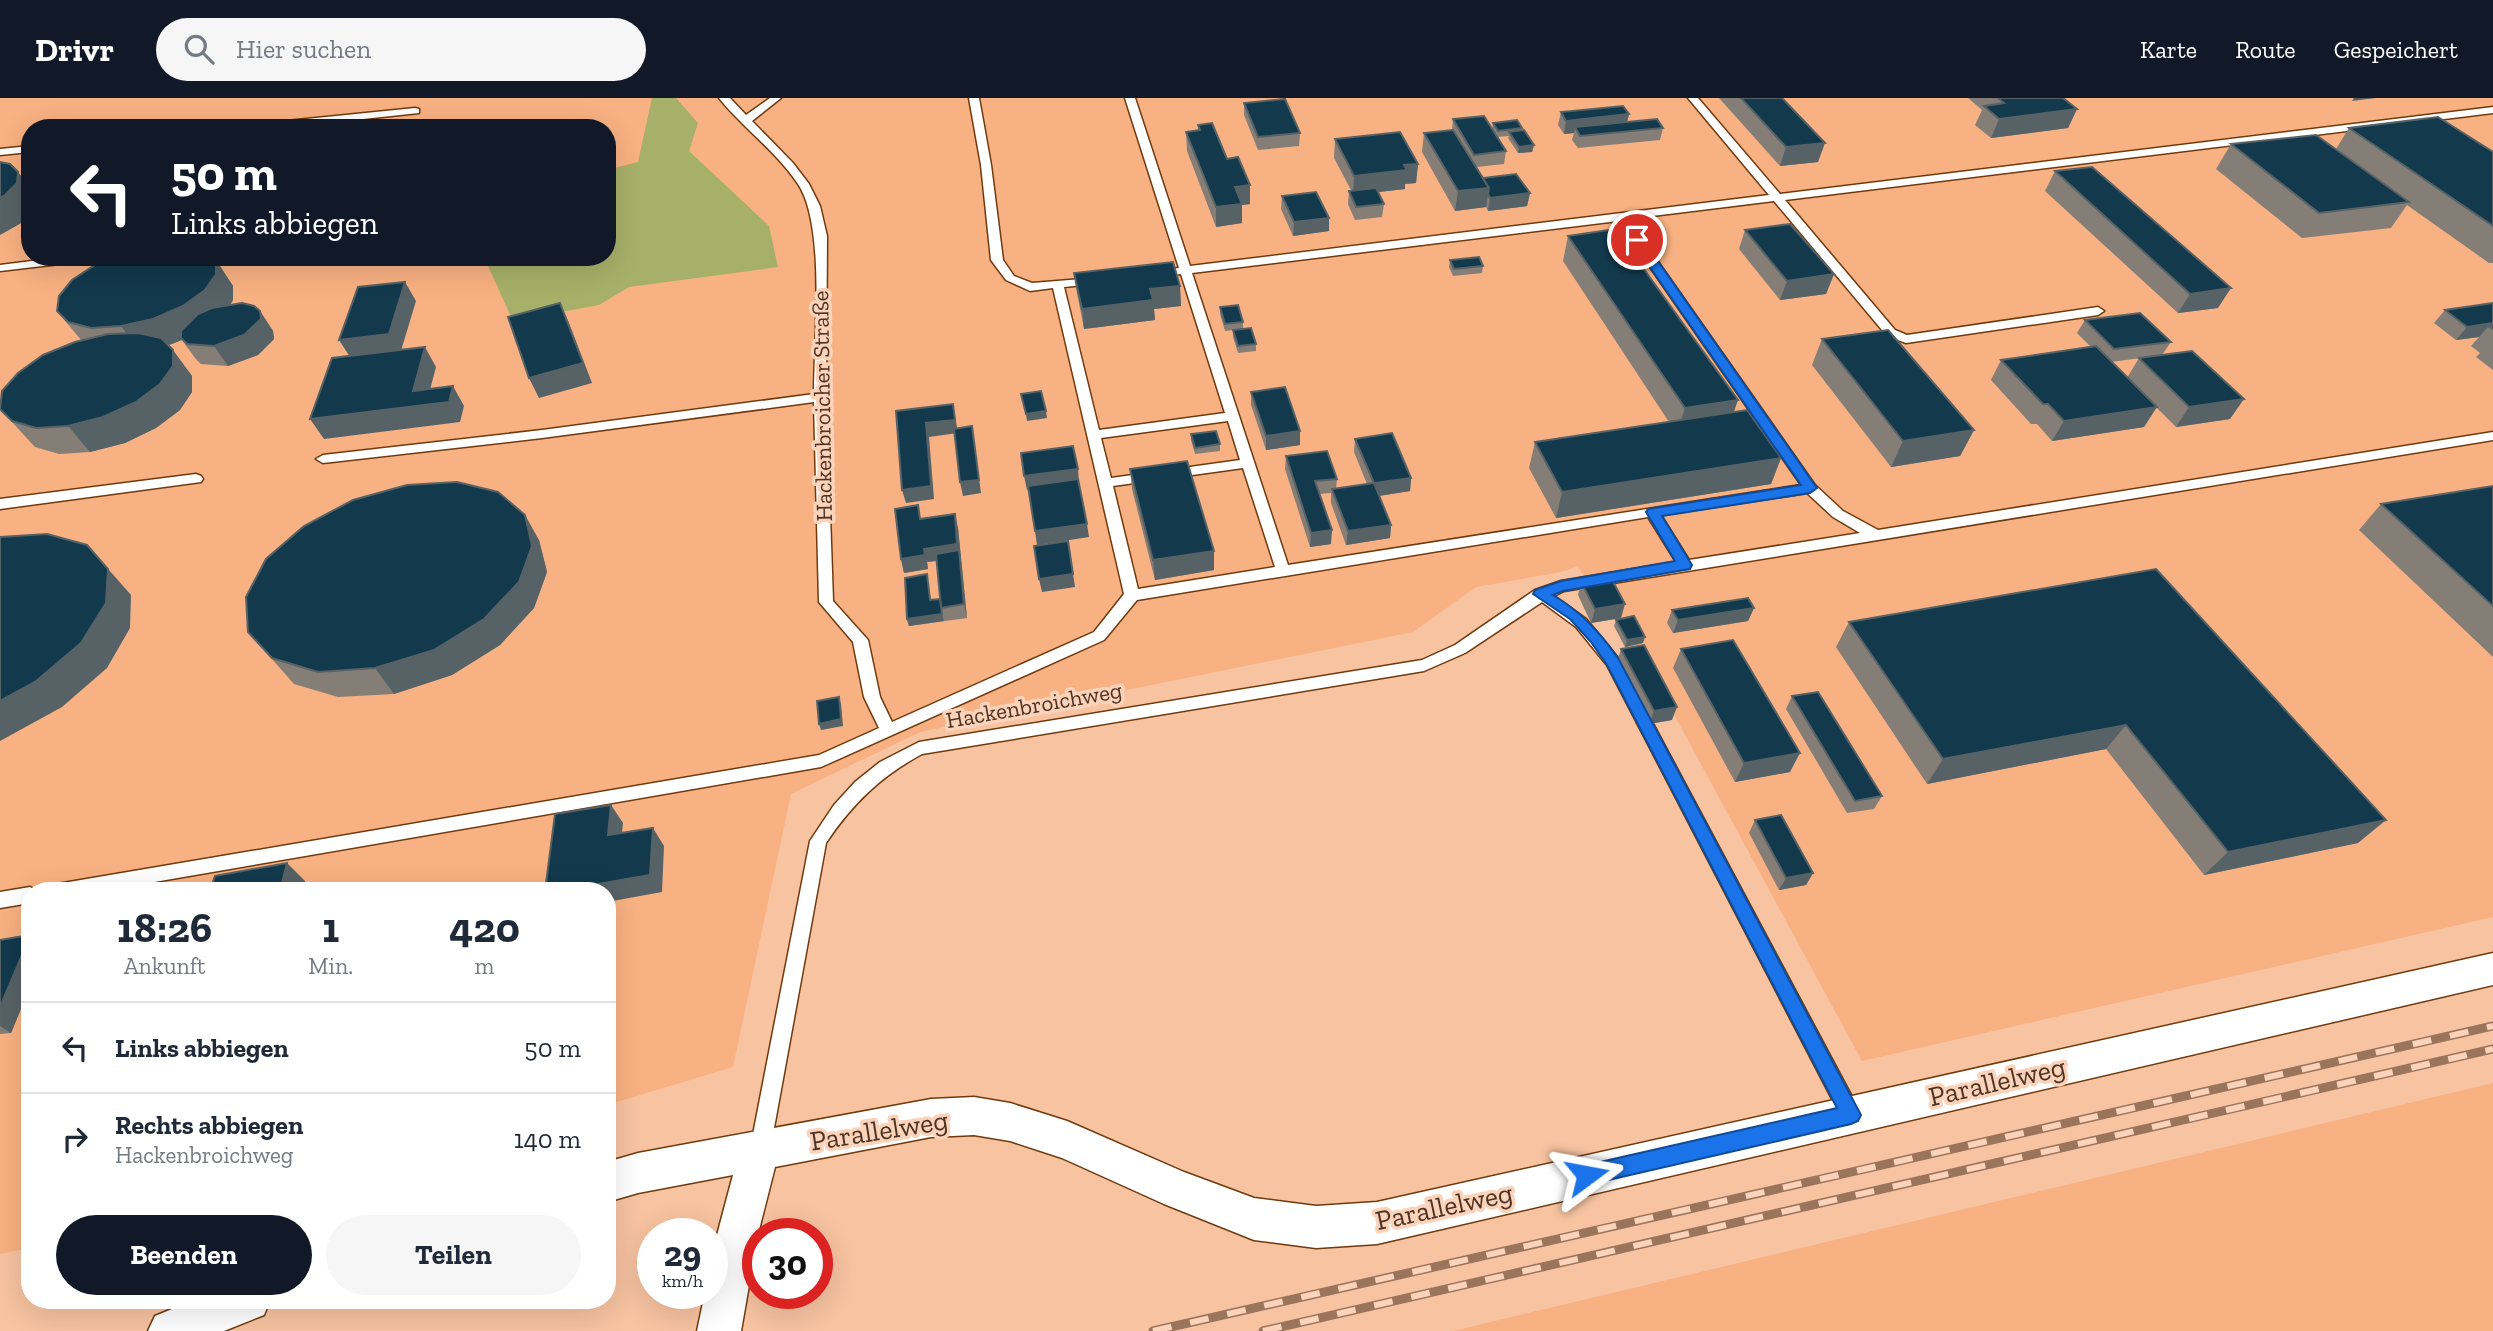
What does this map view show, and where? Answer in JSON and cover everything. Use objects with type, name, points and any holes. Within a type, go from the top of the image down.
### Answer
[{"type":"street","name":"Parallelweg","points":[[616,1180],[931,1118],[974,1116],[1010,1122],[1067,1140],[1178,1190],[1254,1219],[1316,1227],[1377,1223],[2493,969]]},
{"type":"street","points":[[719,1331],[734,1249],[760,1150]]},
{"type":"street","points":[[170,1331],[226,1309]]},
{"type":"lane","name":"Hackenbroicher Straße","points":[[724,98],[789,165],[804,184],[815,206],[821,236],[820,397],[826,601],[860,640],[872,697],[888,731]]},
{"type":"lane","points":[[745,121],[776,98]]},
{"type":"lane","points":[[974,98],[986,165],[997,260],[1010,278],[1030,287],[1110,279]]},
{"type":"lane","points":[[1130,98],[1283,571]]},
{"type":"lane","points":[[1693,98],[1891,333],[1906,339],[2098,312]]},
{"type":"lane","points":[[1148,275],[2493,110]]},
{"type":"lane","points":[[335,119],[415,111]]},
{"type":"lane","points":[[0,152],[21,150]]},
{"type":"lane","points":[[1621,217],[1810,488],[1838,514],[1875,535]]},
{"type":"lane","points":[[0,268],[21,266]]},
{"type":"lane","points":[[1058,286],[1132,595]]},
{"type":"lane","points":[[323,459],[820,397]]},
{"type":"lane","points":[[1093,435],[1234,416]]},
{"type":"lane","name":"Hackenbroichweg","points":[[760,1150],[818,841],[845,800],[887,764],[919,748],[1424,665],[1446,658],[1541,594],[1561,586],[2493,436]]},
{"type":"lane","points":[[1105,483],[1247,463]]},
{"type":"lane","points":[[0,504],[196,479]]},
{"type":"lane","points":[[110,882],[821,761],[1099,636],[1132,595],[1810,488]]},
{"type":"lane","points":[[1653,512],[1685,565]]},
{"type":"lane","points":[[1541,594],[1575,615],[1597,638],[1613,662],[1851,1115]]},
{"type":"lane","points":[[0,900],[21,896]]},
{"type":"shaded area","points":[[0,98],[2493,98],[2493,917],[1862,1061],[1607,591],[1587,582],[1578,566],[1561,572],[1476,587],[1413,632],[920,732],[791,794],[733,1067],[616,1102],[616,882],[21,882],[21,1250],[0,1254]]},
{"type":"shaded area","points":[[2493,1083],[2493,1331],[1453,1331]]},
{"type":"green space","points":[[652,98],[676,98],[698,123],[689,151],[769,226],[778,267],[629,287],[599,305],[513,321],[488,266],[616,266],[616,168],[638,162]]},
{"type":"building","points":[[1741,98],[1782,98],[1825,143],[1786,147]]},
{"type":"building","points":[[1998,98],[2063,98],[2077,109],[1999,119],[1984,106],[2004,103]]},
{"type":"building","points":[[1285,99],[1300,133],[1258,137],[1244,103]]},
{"type":"building","points":[[1623,106],[1629,114],[1566,121],[1561,112]]},
{"type":"building","points":[[1484,116],[1506,151],[1474,155],[1453,119]]},
{"type":"building","points":[[2438,117],[2493,152],[2493,226],[2349,128]]},
{"type":"building","points":[[1657,119],[1663,128],[1580,136],[1575,127]]},
{"type":"building","points":[[1517,120],[1522,128],[1498,131],[1493,123]]},
{"type":"building","points":[[1212,123],[1227,159],[1238,157],[1250,185],[1235,187],[1242,204],[1216,207],[1186,132],[1200,130],[1198,125]]},
{"type":"building","points":[[1453,130],[1489,188],[1458,191],[1424,133]]},
{"type":"building","points":[[1524,130],[1534,145],[1519,147],[1509,132]]},
{"type":"building","points":[[1400,132],[1418,164],[1404,165],[1407,170],[1354,176],[1335,139]]},
{"type":"building","points":[[2316,135],[2409,202],[2319,213],[2231,144]]},
{"type":"building","points":[[0,162],[10,164],[18,172],[17,183],[0,198]]},
{"type":"building","points":[[2092,167],[2231,288],[2190,294],[2055,171]]},
{"type":"building","points":[[1516,174],[1530,193],[1490,198],[1489,188],[1483,178]]},
{"type":"building","points":[[1376,188],[1384,204],[1356,207],[1349,191]]},
{"type":"building","points":[[1316,192],[1329,218],[1294,222],[1282,196]]},
{"type":"building","points":[[1790,224],[1834,274],[1787,281],[1745,230]]},
{"type":"building","points":[[1615,229],[1738,400],[1685,408],[1568,236]]},
{"type":"building","points":[[1479,257],[1483,266],[1454,269],[1450,260]]},
{"type":"building","points":[[1173,262],[1180,286],[1150,289],[1153,300],[1082,309],[1074,273]]},
{"type":"building","points":[[93,266],[216,266],[216,274],[205,290],[183,306],[153,319],[121,326],[91,328],[68,322],[57,311],[59,296],[72,280]]},
{"type":"building","points":[[405,282],[389,334],[339,340],[358,287]]},
{"type":"building","points":[[242,303],[254,306],[260,311],[261,319],[244,335],[214,346],[187,344],[181,338],[181,331],[198,314],[212,308]]},
{"type":"building","points":[[560,303],[583,363],[529,378],[508,317]]},
{"type":"building","points":[[2493,303],[2493,323],[2467,327],[2445,310]]},
{"type":"building","points":[[1238,305],[1243,322],[1225,324],[1220,307]]},
{"type":"building","points":[[2140,313],[2171,342],[2114,349],[2085,320]]},
{"type":"building","points":[[1251,328],[1256,344],[1238,346],[1233,330]]},
{"type":"building","points":[[1888,330],[1974,430],[1903,441],[1822,339]]},
{"type":"building","points":[[138,333],[161,338],[173,350],[173,366],[160,384],[136,402],[103,417],[68,426],[36,428],[12,421],[0,409],[2,391],[18,373],[43,355],[75,342],[108,334]]},
{"type":"building","points":[[2096,346],[2157,407],[2064,421],[2048,404],[2043,404],[2001,360]]},
{"type":"building","points":[[425,347],[413,391],[453,386],[449,402],[310,419],[332,358]]},
{"type":"building","points":[[2192,351],[2244,399],[2189,407],[2139,358]]},
{"type":"building","points":[[1285,387],[1300,431],[1266,436],[1251,392]]},
{"type":"building","points":[[1041,391],[1046,411],[1026,414],[1021,394]]},
{"type":"building","points":[[953,404],[955,420],[926,423],[931,486],[902,490],[896,411]]},
{"type":"building","points":[[1747,410],[1781,458],[1562,492],[1535,442]]},
{"type":"building","points":[[972,426],[979,480],[960,482],[954,429]]},
{"type":"building","points":[[1216,431],[1220,444],[1195,448],[1191,434]]},
{"type":"building","points":[[1392,433],[1411,478],[1374,483],[1355,439]]},
{"type":"building","points":[[1073,446],[1078,469],[1024,476],[1021,453]]},
{"type":"building","points":[[1327,451],[1337,479],[1315,481],[1332,530],[1311,533],[1286,456]]},
{"type":"building","points":[[1187,461],[1214,551],[1153,560],[1130,469]]},
{"type":"building","points":[[1078,479],[1087,524],[1035,531],[1028,486]]},
{"type":"building","points":[[457,482],[498,492],[525,515],[532,546],[519,582],[484,619],[434,650],[375,668],[318,672],[272,658],[248,632],[246,597],[266,559],[304,526],[353,500],[407,485]]},
{"type":"building","points":[[1374,483],[1391,525],[1348,531],[1332,489]]},
{"type":"building","points":[[2493,486],[2493,606],[2381,504]]},
{"type":"building","points":[[918,505],[920,519],[955,514],[957,544],[924,549],[925,555],[901,559],[895,509]]},
{"type":"building","points":[[47,534],[87,545],[108,569],[106,603],[81,643],[35,682],[0,701],[0,537]]},
{"type":"building","points":[[1068,541],[1073,574],[1039,579],[1034,546]]},
{"type":"building","points":[[959,550],[964,604],[941,608],[936,554]]},
{"type":"building","points":[[2156,569],[2386,820],[2228,852],[2126,725],[1943,759],[1849,622]]},
{"type":"building","points":[[927,574],[930,600],[940,599],[942,614],[907,619],[905,578]]},
{"type":"building","points":[[1611,578],[1625,604],[1595,609],[1581,582]]},
{"type":"building","points":[[1748,598],[1754,608],[1678,620],[1672,610]]},
{"type":"building","points":[[1634,616],[1645,637],[1627,640],[1616,620]]},
{"type":"building","points":[[1733,640],[1800,753],[1744,763],[1681,649]]},
{"type":"building","points":[[1644,645],[1677,707],[1654,711],[1621,649]]},
{"type":"building","points":[[1818,692],[1882,796],[1855,801],[1792,696]]},
{"type":"building","points":[[839,697],[841,719],[819,724],[817,701]]},
{"type":"building","points":[[611,805],[608,835],[653,828],[650,875],[610,882],[546,882],[555,814]]},
{"type":"building","points":[[1781,815],[1813,873],[1786,878],[1755,820]]},
{"type":"building","points":[[287,863],[282,882],[213,882],[215,876]]},
{"type":"building","points":[[21,936],[21,957],[0,1007],[0,940]]},
{"type":"railway","points":[[1153,1331],[2493,1026]]},
{"type":"railway","points":[[1263,1331],[2493,1049]]},
{"type":"route","points":[[1587,1175],[1851,1115],[1613,662],[1597,638],[1575,615],[1541,594],[1561,586],[1685,565],[1653,512],[1810,488],[1637,240]]}]
